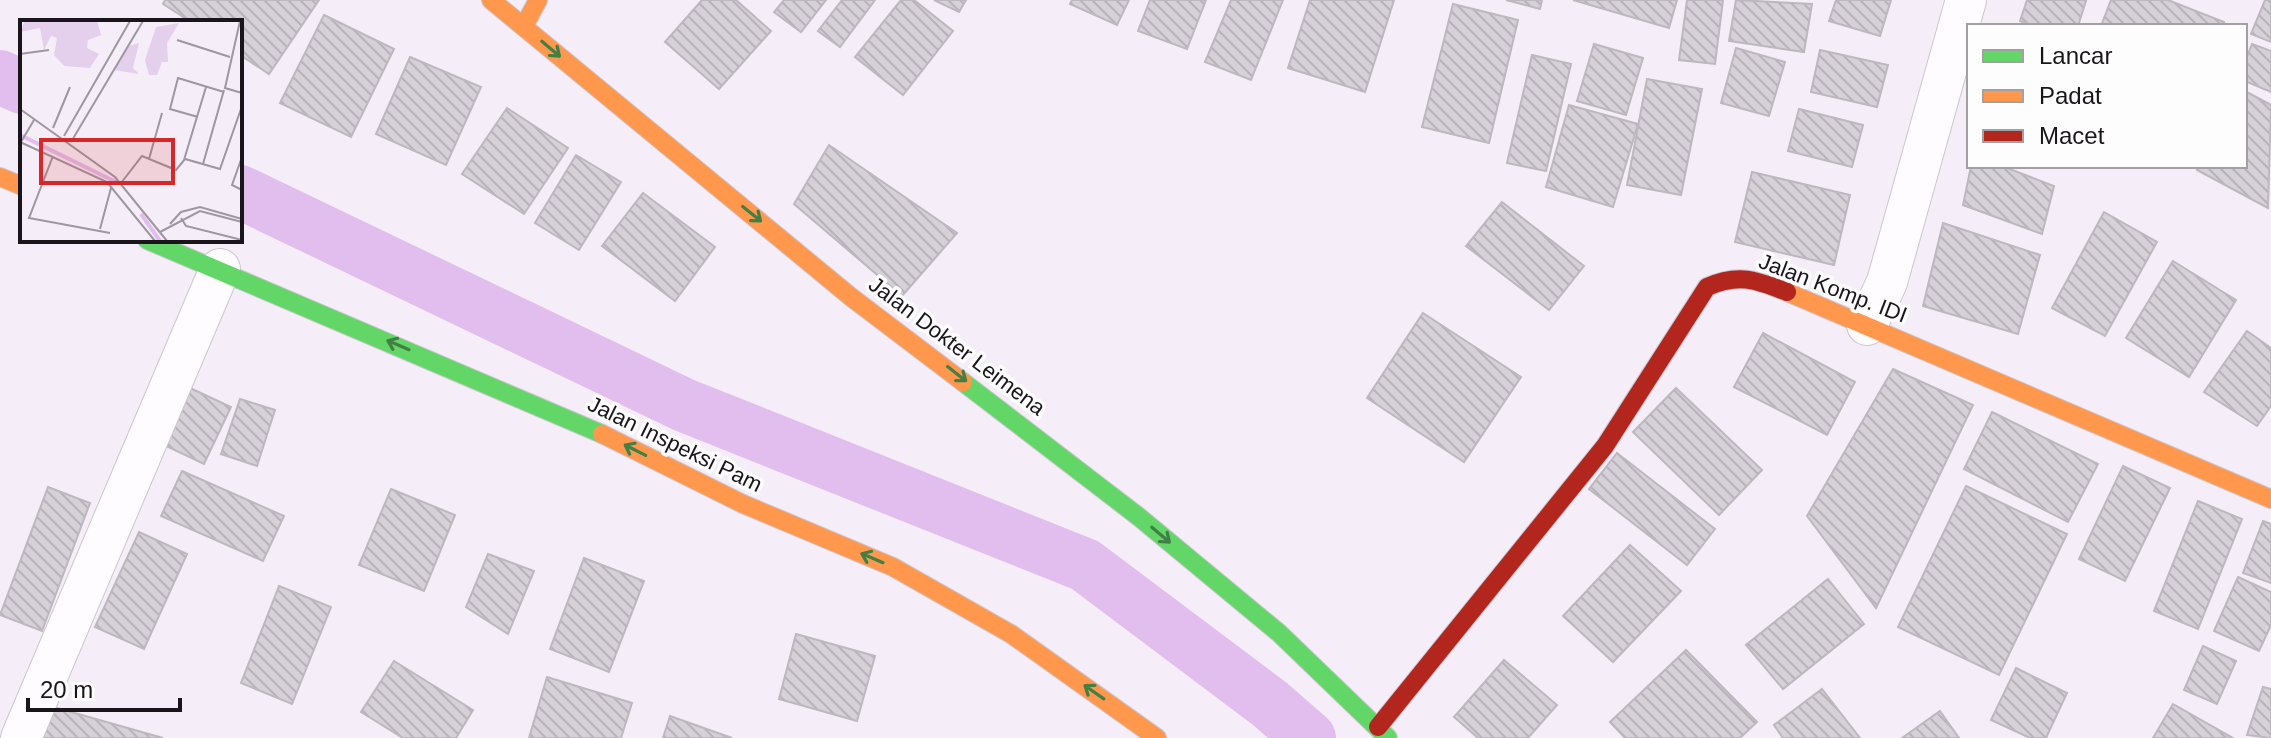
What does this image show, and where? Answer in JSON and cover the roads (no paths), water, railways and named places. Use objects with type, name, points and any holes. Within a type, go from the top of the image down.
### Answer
[{"type":"main road","name":"Jalan Dokter Leimena","points":[[491,0],[851,297],[1151,526],[1279,633],[1383,733]]},
{"type":"main road","points":[[524,26],[538,0]]},
{"type":"main road","points":[[0,177],[20,185]]},
{"type":"main road","name":"Jalan Inspeksi Pam","points":[[152,242],[612,438],[743,504],[893,567],[1011,634],[1157,738]]},
{"type":"main road","name":"Jalan Komp. IDI","points":[[1383,733],[1605,446],[1707,287],[1730,277],[1761,282],[1867,325],[2271,499]]},
{"type":"street","points":[[1867,325],[1887,282],[1966,0]]},
{"type":"street","points":[[21,738],[220,269]]},
{"type":"waterway","points":[[0,77],[20,86]]},
{"type":"waterway","points":[[242,193],[684,405],[1085,565],[1270,704],[1309,738]]}]
